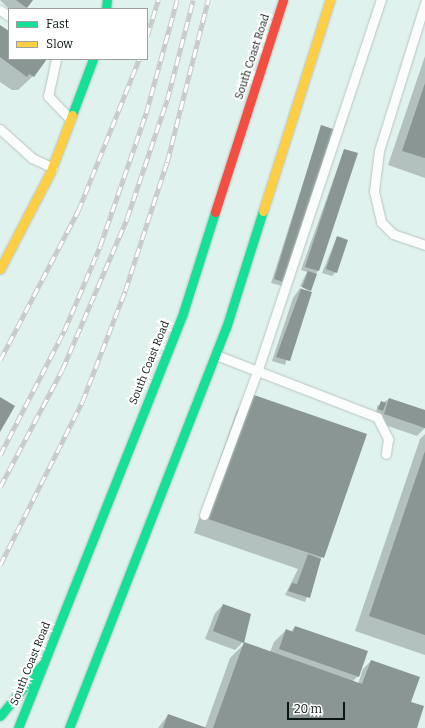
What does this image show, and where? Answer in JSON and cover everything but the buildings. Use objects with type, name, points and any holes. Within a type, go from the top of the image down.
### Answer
[{"type":"main road","name":"South Coast Road","points":[[18,728],[183,313],[283,0]]},
{"type":"main road","points":[[69,728],[216,355],[330,0]]},
{"type":"main road","points":[[0,269],[53,168],[72,120],[93,60]]},
{"type":"main road","points":[[0,716],[46,659]]},
{"type":"lane","points":[[204,516],[257,372],[381,0]]},
{"type":"lane","points":[[425,3],[379,151],[374,191],[381,222],[393,234],[425,245]]},
{"type":"lane","points":[[56,60],[48,96],[72,120]]},
{"type":"lane","points":[[0,129],[32,158],[53,168]]},
{"type":"lane","points":[[216,355],[377,417],[388,439],[386,454]]},
{"type":"railway","points":[[148,33],[158,0]]},
{"type":"railway","points":[[0,455],[64,331],[100,246],[146,113],[177,0]]},
{"type":"railway","points":[[0,487],[62,370],[127,218],[167,100],[193,0]]},
{"type":"railway","points":[[0,565],[82,402],[125,291],[167,162],[208,0]]},
{"type":"railway","points":[[0,360],[78,211],[139,60]]},
{"type":"traffic: fast","points":[[106,8],[107,0]]},
{"type":"traffic: fast","points":[[72,115],[93,60]]},
{"type":"traffic: fast","points":[[69,728],[226,328],[263,211]]},
{"type":"traffic: fast","points":[[18,728],[183,313],[215,212]]},
{"type":"traffic: fast","points":[[0,716],[41,666]]},
{"type":"traffic: slow","points":[[263,211],[330,0]]},
{"type":"traffic: slow","points":[[0,269],[50,173],[72,115]]},
{"type":"traffic: jam","points":[[215,212],[283,0]]}]
